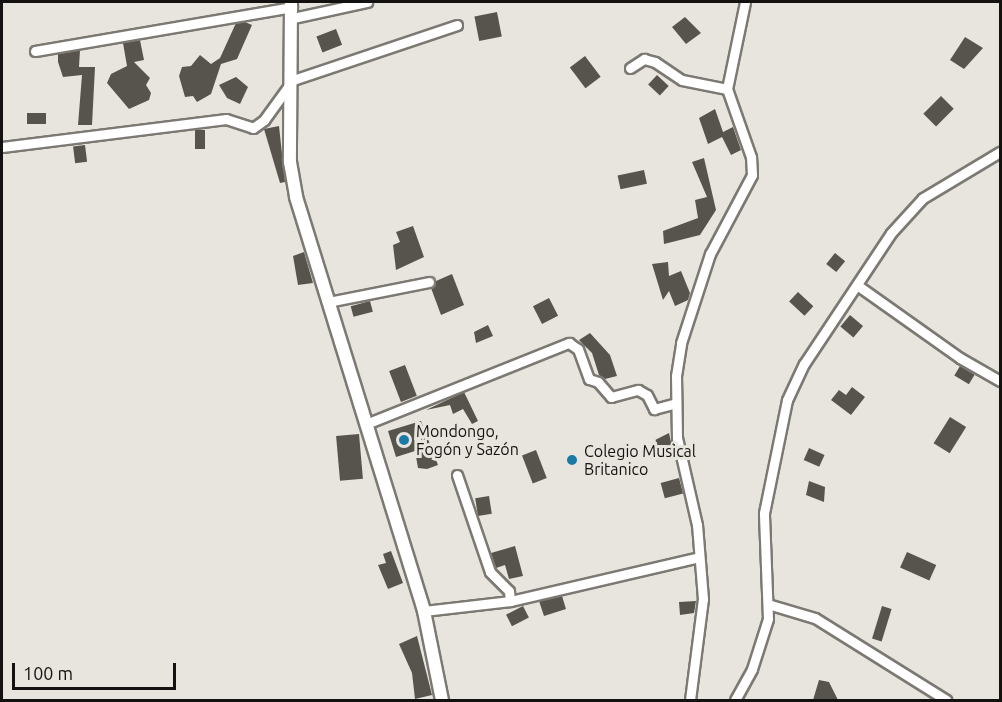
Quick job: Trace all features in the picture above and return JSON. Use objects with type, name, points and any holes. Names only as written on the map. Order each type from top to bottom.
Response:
[{"type":"street","points":[[34,51],[292,9],[367,2]]},
{"type":"street","points":[[690,700],[702,599],[697,525],[677,438],[676,403],[681,343],[710,254],[752,175],[728,89],[745,2]]},
{"type":"street","points":[[292,9],[293,80],[290,162],[328,302],[424,611],[442,700]]},
{"type":"street","points":[[2,147],[226,119],[253,128],[264,120],[293,80],[457,25]]},
{"type":"street","points":[[630,68],[644,59],[655,62],[682,80],[728,89]]},
{"type":"street","points":[[735,700],[764,639],[771,605],[764,513],[787,400],[804,364],[891,232],[923,198],[1000,152]]},
{"type":"street","points":[[328,302],[429,282]]},
{"type":"street","points":[[856,285],[960,358],[1000,381]]},
{"type":"street","points":[[366,424],[569,342],[578,349],[589,379],[598,382],[610,397],[638,390],[647,395],[654,409],[676,403]]},
{"type":"street","points":[[458,475],[490,572],[509,591],[510,601]]},
{"type":"street","points":[[424,611],[510,601],[699,558]]},
{"type":"street","points":[[771,605],[815,618],[946,700]]},
{"type":"building","points":[[497,12],[502,37],[479,41],[474,16]]},
{"type":"building","points":[[685,17],[701,33],[686,44],[672,27]]},
{"type":"building","points":[[245,22],[252,25],[237,59],[221,64],[211,94],[197,102],[193,96],[185,97],[179,76],[182,67],[191,66],[200,55],[211,64],[220,58],[236,23]]},
{"type":"building","points":[[336,29],[342,45],[322,52],[316,37]]},
{"type":"building","points":[[965,37],[983,48],[964,69],[950,60]]},
{"type":"building","points":[[140,40],[144,60],[134,62],[150,78],[146,85],[151,93],[149,100],[129,109],[107,83],[111,74],[127,66],[123,43]]},
{"type":"building","points":[[80,50],[79,67],[95,67],[92,125],[78,125],[82,75],[63,77],[58,62],[58,54]]},
{"type":"building","points":[[585,56],[601,77],[585,88],[570,67]]},
{"type":"building","points":[[657,75],[669,86],[660,95],[648,85]]},
{"type":"building","points":[[236,77],[248,87],[240,104],[227,98],[219,85]]},
{"type":"building","points":[[941,96],[954,109],[936,126],[923,114]]},
{"type":"building","points":[[715,109],[723,132],[733,127],[741,150],[731,155],[722,137],[708,144],[699,118]]},
{"type":"building","points":[[27,113],[46,113],[46,124],[27,124]]},
{"type":"building","points":[[279,126],[285,182],[280,183],[264,129]]},
{"type":"building","points":[[195,130],[205,130],[205,149],[195,149]]},
{"type":"building","points":[[85,145],[87,162],[75,163],[73,146]]},
{"type":"building","points":[[704,158],[716,210],[700,235],[664,244],[663,231],[698,218],[695,200],[707,197],[692,162]]},
{"type":"building","points":[[644,170],[647,184],[621,189],[618,176]]},
{"type":"building","points":[[413,226],[424,257],[396,270],[393,245],[400,242],[396,232]]},
{"type":"building","points":[[304,252],[313,283],[298,285],[293,256]]},
{"type":"building","points":[[835,253],[845,261],[836,272],[826,264]]},
{"type":"building","points":[[668,262],[669,276],[681,271],[690,293],[688,300],[675,306],[669,291],[663,300],[652,264]]},
{"type":"building","points":[[452,274],[464,305],[441,315],[431,288],[436,281]]},
{"type":"building","points":[[798,292],[813,306],[804,316],[789,302]]},
{"type":"building","points":[[549,298],[558,316],[542,324],[533,306]]},
{"type":"building","points":[[370,301],[373,312],[354,317],[351,306]]},
{"type":"building","points":[[850,315],[863,326],[853,337],[840,326]]},
{"type":"building","points":[[488,325],[493,336],[476,343],[474,332]]},
{"type":"building","points":[[590,333],[610,355],[617,376],[605,379],[599,375],[592,353],[579,340]]},
{"type":"building","points":[[405,365],[417,396],[401,402],[389,371]]},
{"type":"building","points":[[960,366],[975,375],[969,384],[954,375]]},
{"type":"building","points":[[852,387],[865,397],[851,415],[831,400],[839,390],[846,395]]},
{"type":"building","points":[[464,392],[478,421],[472,424],[463,409],[453,414],[450,405],[426,410]]},
{"type":"building","points":[[950,417],[966,427],[950,453],[934,443]]},
{"type":"building","points":[[421,421],[438,465],[427,469],[418,468],[415,451],[396,457],[388,431]]},
{"type":"building","points":[[669,433],[673,451],[661,457],[655,440]]},
{"type":"building","points":[[359,434],[363,479],[340,481],[336,436]]},
{"type":"building","points":[[809,448],[825,455],[819,467],[804,460]]},
{"type":"building","points":[[536,450],[547,478],[533,483],[522,455]]},
{"type":"building","points":[[679,478],[683,493],[665,498],[661,483]]},
{"type":"building","points":[[809,481],[825,487],[824,502],[806,495]]},
{"type":"building","points":[[489,496],[492,514],[478,516],[475,498]]},
{"type":"building","points":[[515,546],[523,576],[509,579],[505,565],[496,568],[491,553]]},
{"type":"building","points":[[391,551],[403,583],[388,589],[378,565],[386,563],[383,554]]},
{"type":"building","points":[[907,552],[936,565],[929,581],[900,568]]},
{"type":"building","points":[[562,596],[566,609],[544,616],[539,601]]},
{"type":"building","points":[[696,601],[694,613],[680,615],[679,602]]},
{"type":"building","points":[[523,606],[529,618],[512,626],[506,615]]},
{"type":"building","points":[[882,606],[892,609],[882,641],[872,639]]},
{"type":"building","points":[[417,636],[432,695],[415,699],[412,673],[399,644]]},
{"type":"building","points":[[819,680],[829,682],[838,700],[813,700]]},
{"type":"place","name":"Mondongo, Fogón y Sazón","points":[[404,440]]},
{"type":"place","name":"Colegio Musical Britanico","points":[[572,460]]}]
